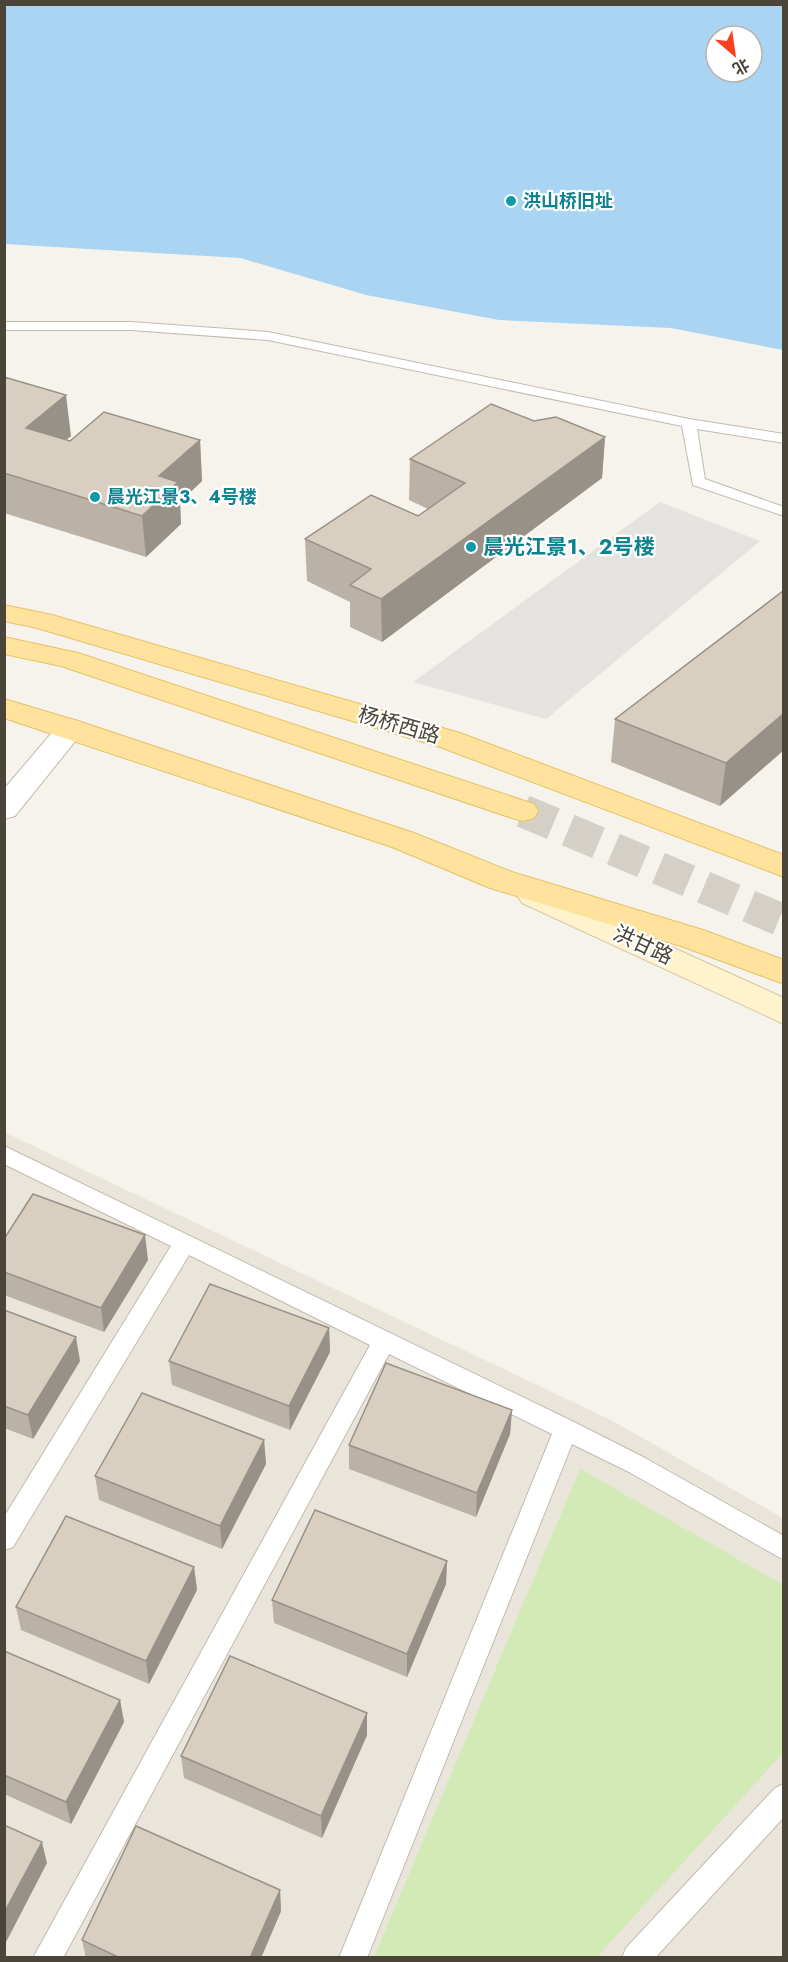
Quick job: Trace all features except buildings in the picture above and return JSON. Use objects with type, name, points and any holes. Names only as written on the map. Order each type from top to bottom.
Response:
[{"type":"main road","name":"杨桥西路","points":[[4,613],[42,621],[450,740],[783,867]]},
{"type":"main road","points":[[4,645],[68,659],[523,811]]},
{"type":"main road","points":[[5,708],[403,840],[501,880],[692,938],[783,973]]},
{"type":"main road","name":"洪甘路","points":[[501,880],[783,1012]]},
{"type":"street","points":[[4,809],[71,728]]},
{"type":"lane","points":[[4,326],[131,326],[268,336],[689,423],[783,439]]},
{"type":"lane","points":[[689,423],[698,482],[783,512]]},
{"type":"lane","points":[[4,1154],[637,1465],[783,1549]]},
{"type":"lane","points":[[4,1539],[185,1242]]},
{"type":"lane","points":[[46,1958],[384,1341]]},
{"type":"lane","points":[[353,1958],[566,1430]]},
{"type":"lane","points":[[636,1958],[783,1797]]},
{"type":"shaded area","points":[[660,502],[760,541],[546,719],[413,682]]},
{"type":"shaded area","points":[[4,1132],[611,1420],[783,1518],[783,1957],[5,1957]]},
{"type":"green space","points":[[580,1469],[783,1585],[783,1753],[597,1957],[374,1957]]},
{"type":"water","points":[[4,5],[783,5],[783,350],[671,328],[499,320],[366,295],[240,258],[5,244]]},
{"type":"tunnel","points":[[523,811],[784,921]]},
{"type":"place","name":"洪山桥旧址","points":[[511,201]]},
{"type":"place","name":"晨光江景3、4号楼","points":[[95,497]]},
{"type":"place","name":"晨光江景1、2号楼","points":[[471,547]]}]
